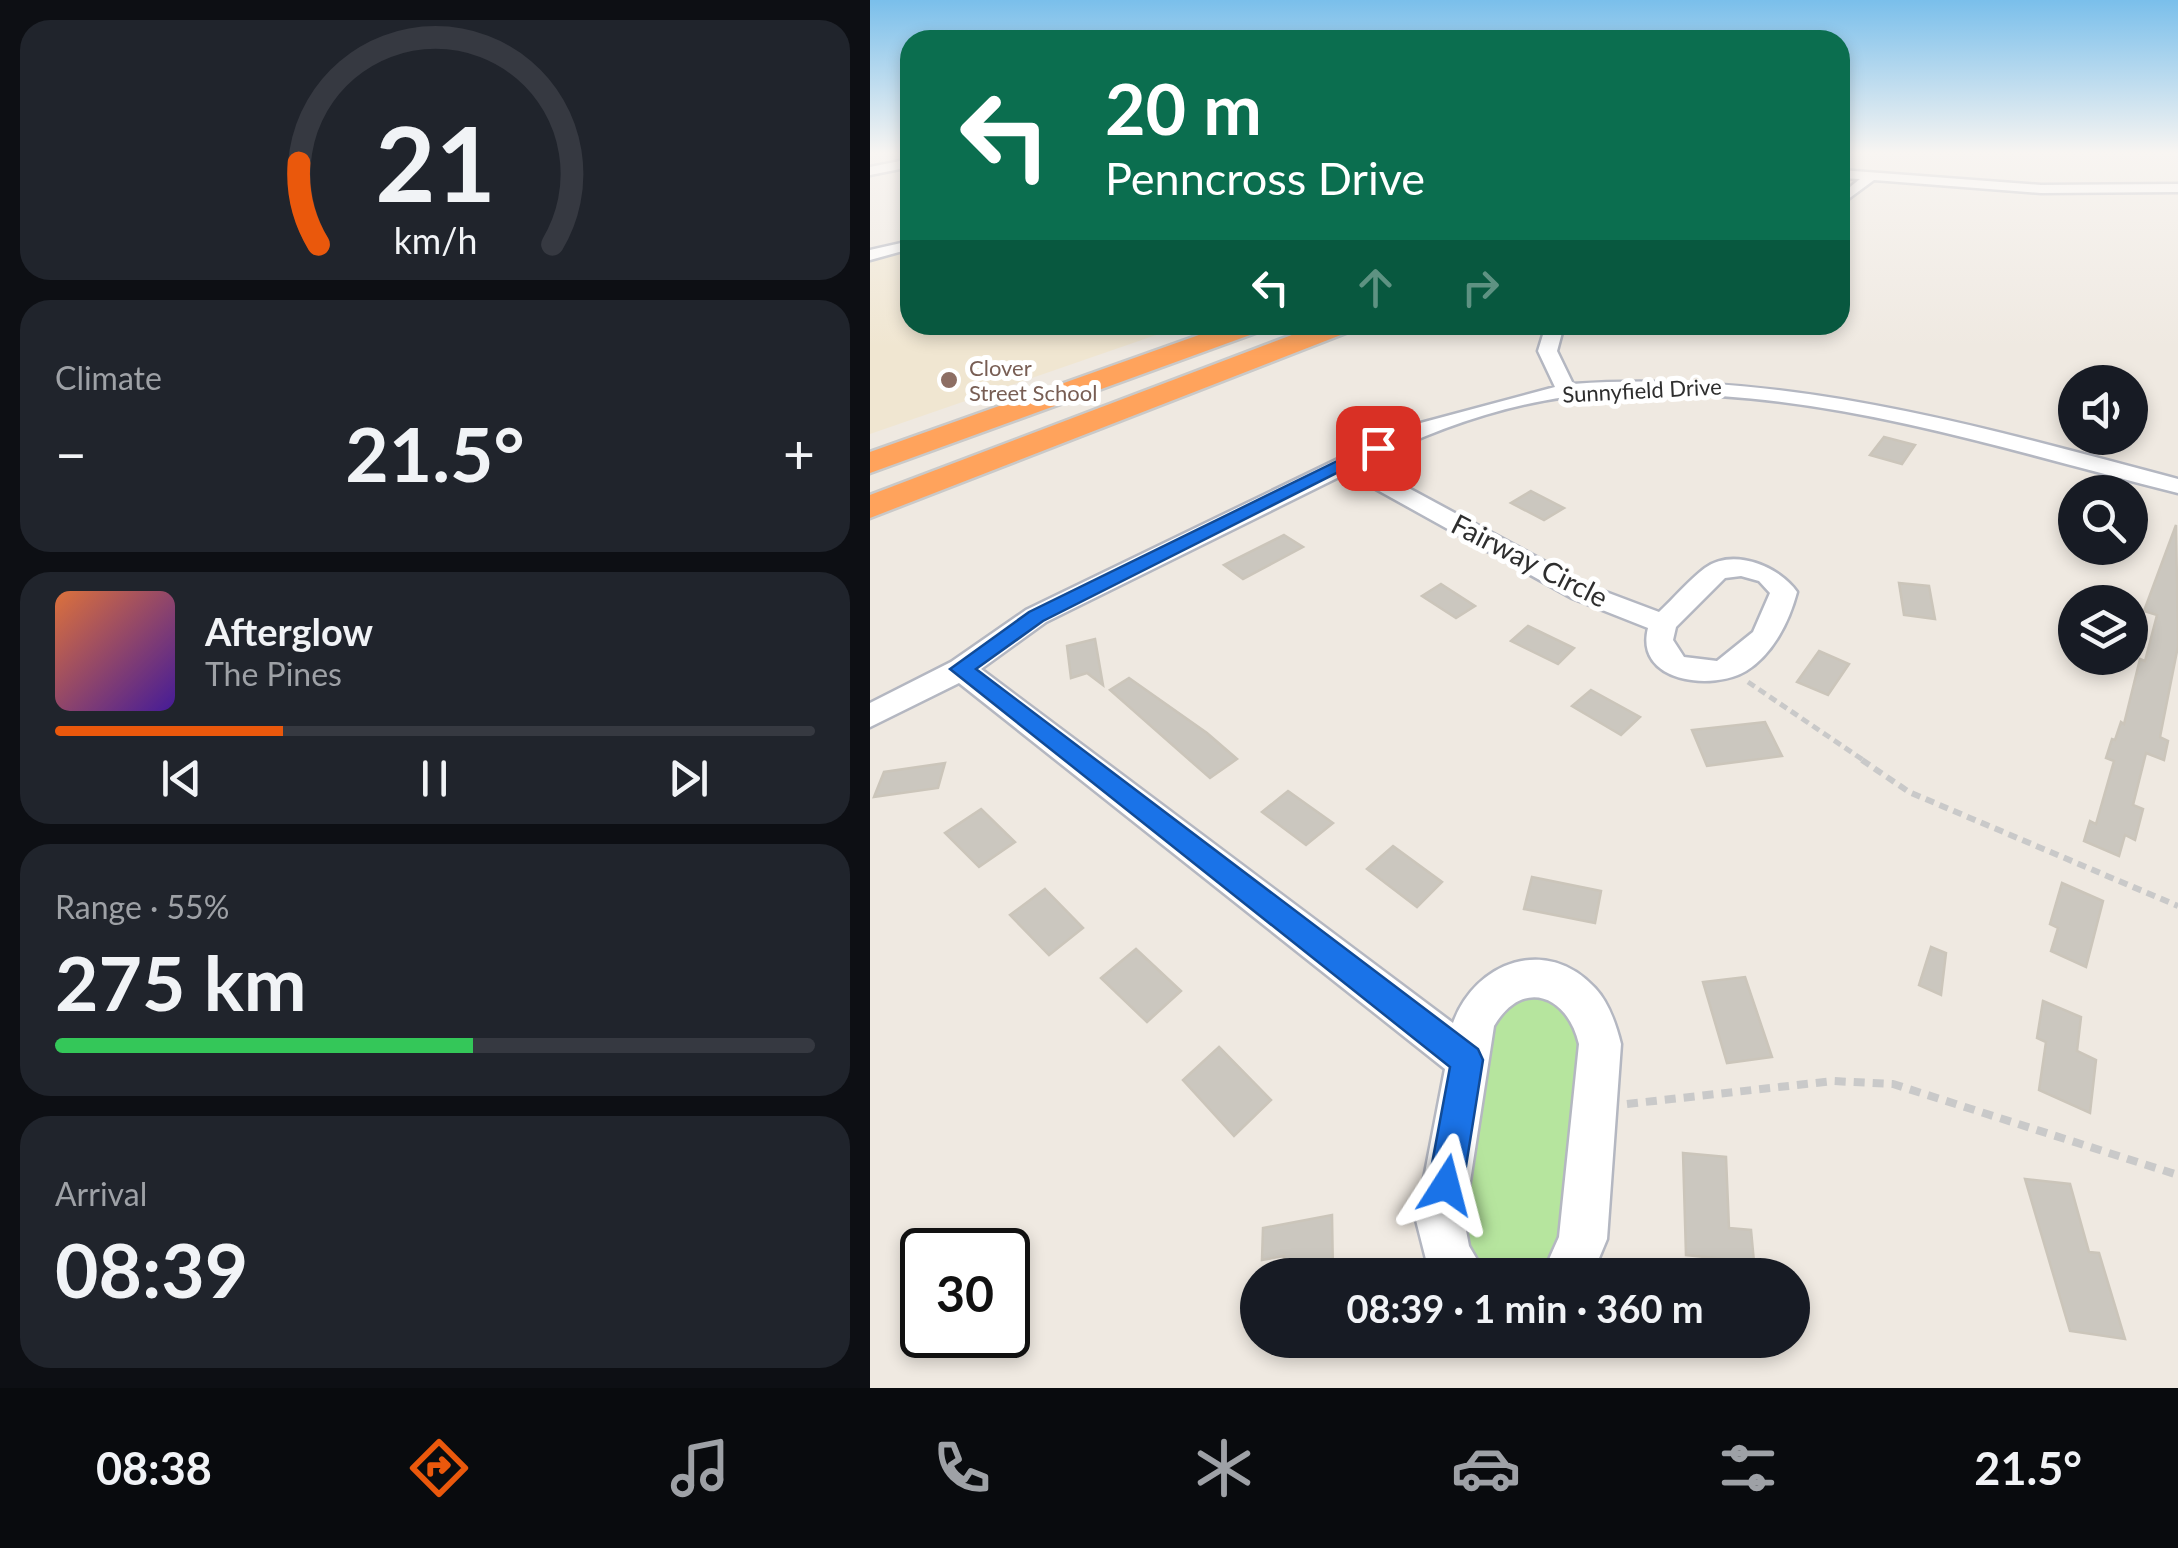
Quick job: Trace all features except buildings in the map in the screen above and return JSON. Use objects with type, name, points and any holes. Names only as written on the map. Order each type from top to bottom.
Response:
[{"type":"highway","points":[[870,463],[1224,335]]},
{"type":"highway","points":[[870,480],[1261,335]]},
{"type":"highway","points":[[870,490],[1281,335]]},
{"type":"highway","points":[[870,507],[1316,335]]},
{"type":"street","points":[[870,255],[900,248]]},
{"type":"street","points":[[1549,335],[1547,351],[1568,391]]},
{"type":"street","name":"Sunnyfield Drive","points":[[870,716],[961,669],[1036,616],[1346,462],[1472,411],[1568,391],[1679,386],[1794,392],[1859,404],[2178,486]]},
{"type":"street","name":"Fairway Circle","points":[[1346,462],[1581,592],[1663,624]]},
{"type":"street","points":[[1742,568],[1778,582],[1784,592],[1782,602],[1752,650],[1730,669],[1697,673],[1668,661],[1659,640],[1663,624],[1717,571],[1742,568]]},
{"type":"street","points":[[961,669],[1467,1060]]},
{"type":"street","points":[[1447,1258],[1440,1220],[1474,1021],[1490,996],[1508,982],[1532,979],[1557,985],[1582,1000],[1596,1018],[1600,1044],[1583,1238],[1575,1258]]},
{"type":"path","points":[[1730,669],[1909,792],[2178,906]]},
{"type":"path","points":[[1594,1108],[1834,1081],[1893,1084],[2178,1176]]},
{"type":"shaded area","name":"Clover Street School","points":[[900,251],[900,335],[1156,335],[870,434],[870,258]]},
{"type":"green space","points":[[1530,993],[1561,1002],[1581,1041],[1567,1225],[1552,1258],[1477,1258],[1459,1228],[1496,1013]]},
{"type":"place","name":"Clover Street School","points":[[949,380]]},
{"type":"route","points":[[1378,448],[1036,616],[961,669],[1467,1060],[1446,1185]]}]
